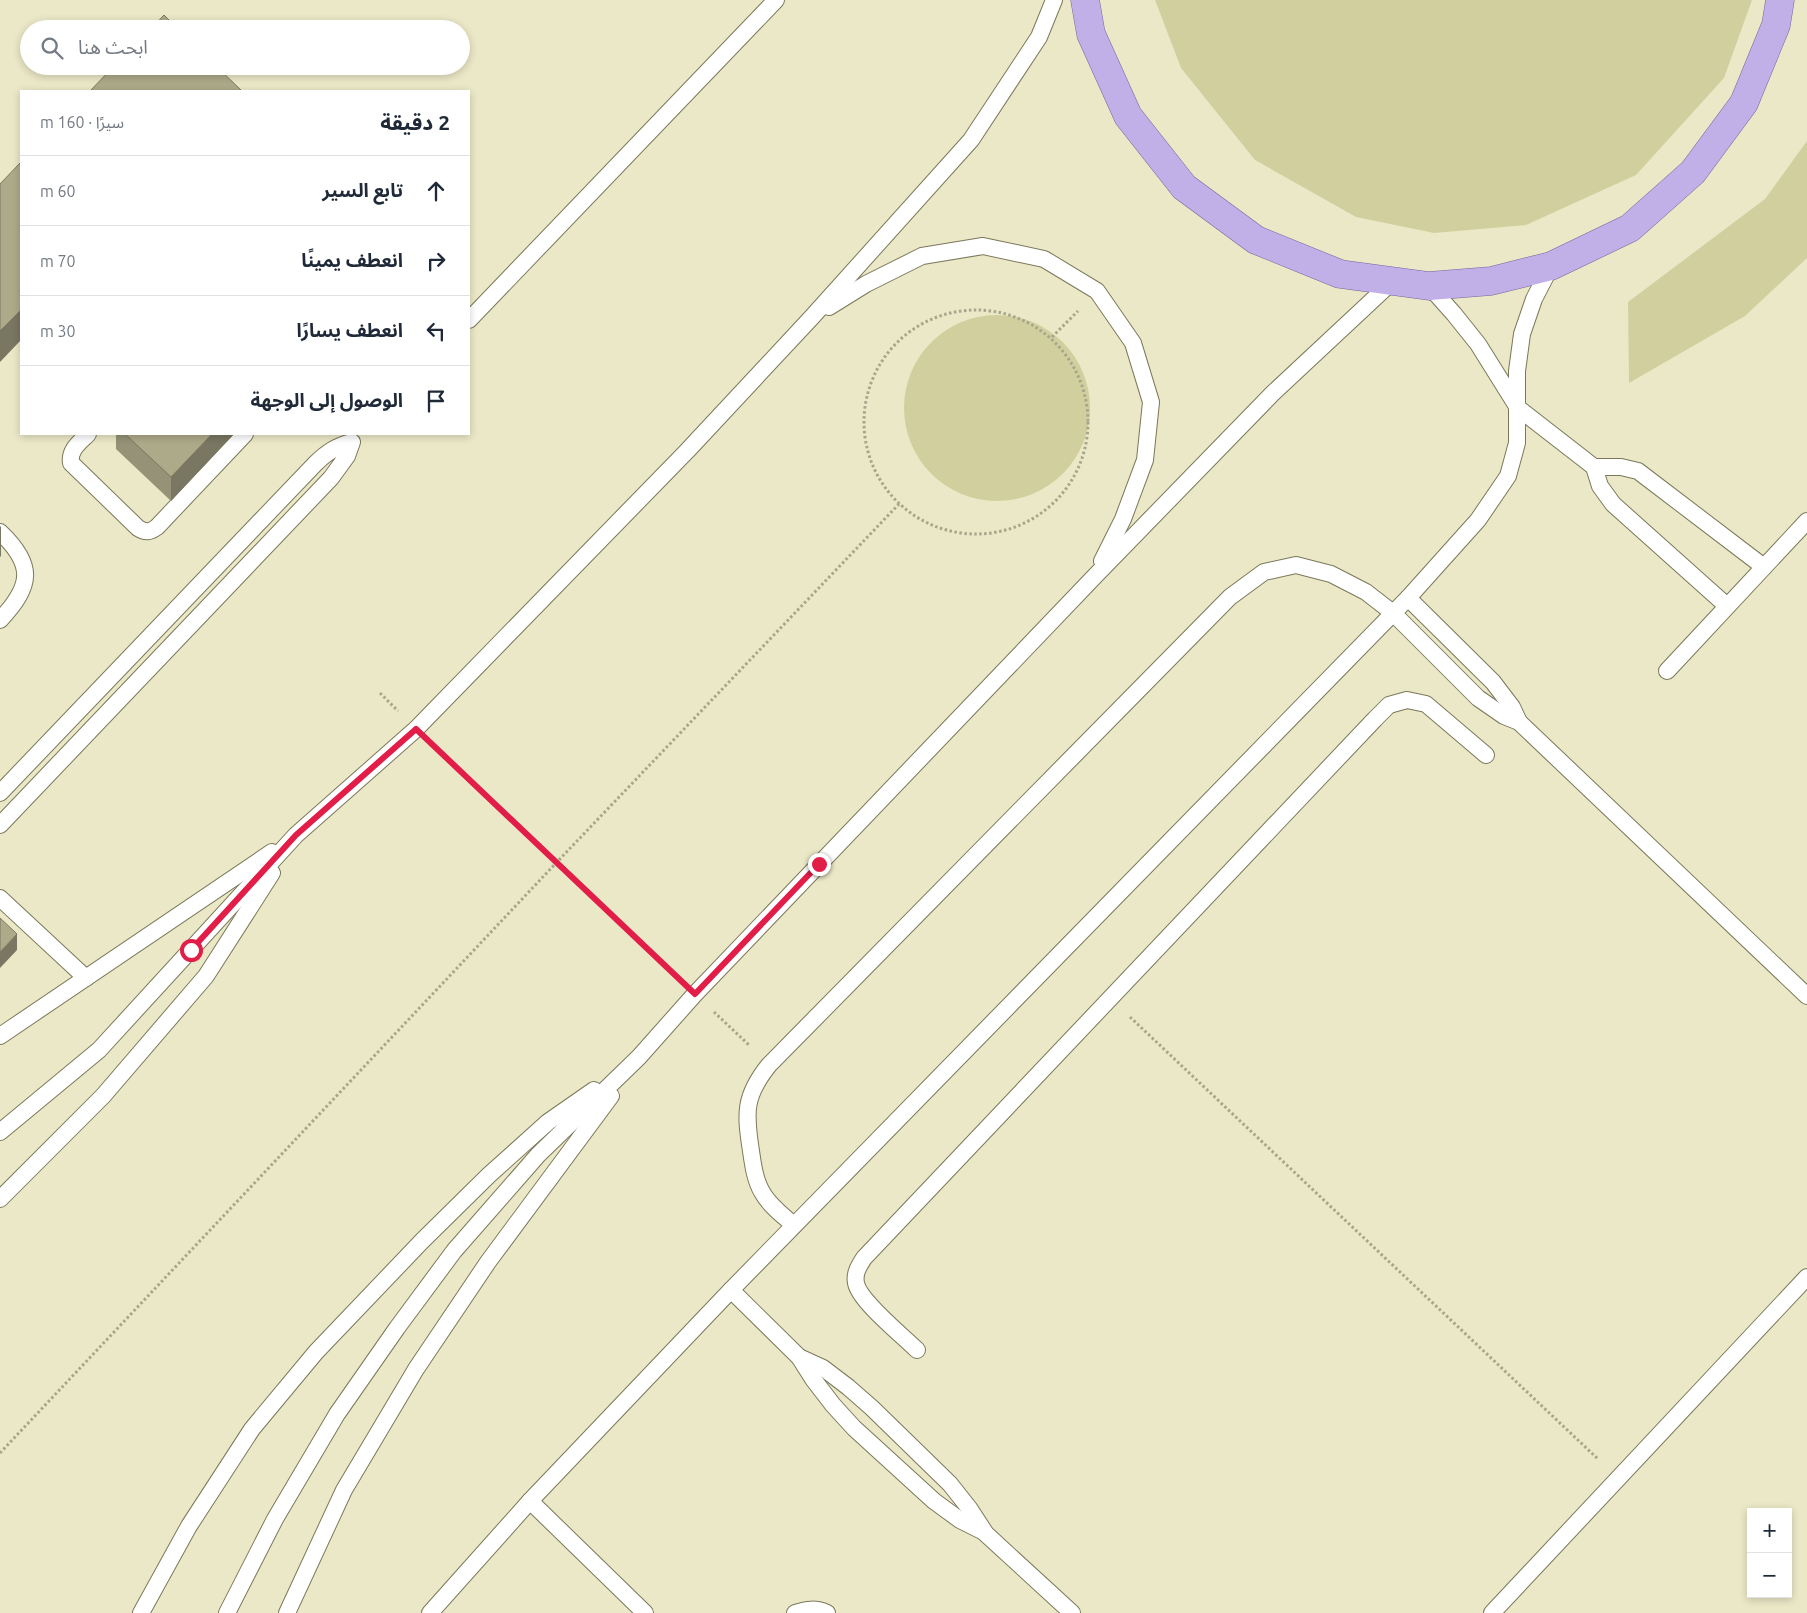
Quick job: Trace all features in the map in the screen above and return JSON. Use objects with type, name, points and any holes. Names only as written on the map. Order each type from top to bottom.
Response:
[{"type":"main road","points":[[1085,0],[1091,34],[1128,116],[1184,186],[1256,240],[1340,274],[1429,286],[1491,281],[1551,266],[1630,228],[1693,172],[1744,103],[1776,24],[1780,0]]},
{"type":"lane","points":[[470,319],[776,0]]},
{"type":"lane","points":[[0,1132],[99,1050],[296,835],[416,729],[688,450],[812,317],[971,140],[1039,37],[1054,0]]},
{"type":"lane","points":[[812,317],[866,284],[922,256],[983,246],[1044,259],[1097,291],[1133,343],[1151,402],[1145,460],[1124,519],[1095,576]]},
{"type":"lane","points":[[434,1611],[530,1501],[731,1290],[1408,598],[1478,520],[1508,476],[1517,443],[1517,371],[1522,334],[1534,299],[1551,266]]},
{"type":"lane","points":[[227,1613],[275,1519],[337,1414],[454,1251],[538,1155],[638,1057],[695,994],[1272,394],[1393,282]]},
{"type":"lane","points":[[1429,286],[1478,344],[1518,408],[1594,467],[1600,486],[1613,504],[1727,606]]},
{"type":"lane","points":[[87,435],[73,449],[70,455],[71,463],[144,532],[152,531],[157,527],[244,435]]},
{"type":"lane","points":[[0,794],[314,464],[326,452],[351,436]]},
{"type":"lane","points":[[0,825],[330,478],[347,456],[351,436]]},
{"type":"lane","points":[[1594,467],[1620,467],[1638,471],[1764,567]]},
{"type":"lane","points":[[1667,671],[1807,521]]},
{"type":"lane","points":[[0,532],[21,555],[26,575],[21,595],[0,620]]},
{"type":"lane","points":[[794,1225],[777,1211],[762,1193],[754,1172],[747,1123],[749,1100],[757,1080],[769,1065],[1230,597],[1264,572],[1296,565],[1331,574],[1366,592],[1393,613],[1478,698],[1504,716],[1519,722]]},
{"type":"lane","points":[[1408,598],[1492,682],[1508,701],[1519,722],[1807,996]]},
{"type":"lane","points":[[917,1350],[861,1296],[856,1283],[856,1269],[864,1258],[1389,705],[1407,700],[1426,704],[1486,755]]},
{"type":"lane","points":[[0,1036],[296,835]]},
{"type":"lane","points":[[0,1199],[103,1096],[206,976],[296,835]]},
{"type":"lane","points":[[0,898],[86,978]]},
{"type":"lane","points":[[141,1613],[189,1526],[252,1429],[316,1352],[422,1241],[489,1176],[548,1122],[638,1057]]},
{"type":"lane","points":[[287,1613],[344,1490],[416,1369],[488,1262],[638,1057]]},
{"type":"lane","points":[[1492,1613],[1807,1277]]},
{"type":"lane","points":[[731,1290],[799,1357],[813,1380],[854,1428],[934,1501],[960,1520],[986,1534]]},
{"type":"lane","points":[[799,1357],[823,1368],[872,1408],[950,1484],[986,1534],[1072,1613]]},
{"type":"lane","points":[[530,1501],[645,1613]]},
{"type":"lane","points":[[795,1613],[806,1609],[827,1613]]},
{"type":"path","points":[[1052,337],[1097,291]]},
{"type":"path","points":[[971,309],[1014,314],[1052,337],[1079,373],[1089,415],[1083,460],[1060,498],[1024,524],[980,535],[936,528],[899,504],[873,469],[863,426],[870,383],[893,346],[928,319],[971,309]]},
{"type":"path","points":[[0,1453],[557,862],[899,504]]},
{"type":"path","points":[[380,694],[769,1065]]},
{"type":"path","points":[[1110,999],[1618,1479]]},
{"type":"shaded area","points":[[1155,0],[1752,0],[1724,78],[1636,175],[1526,225],[1434,233],[1356,217],[1255,160],[1181,68]]},
{"type":"shaded area","points":[[1807,141],[1807,258],[1745,316],[1629,383],[1628,302],[1765,199]]},
{"type":"shaded area","points":[[997,315],[1033,322],[1063,342],[1083,372],[1090,408],[1083,444],[1063,474],[1033,494],[997,501],[961,494],[931,474],[911,444],[904,408],[911,372],[931,342],[961,322]]},
{"type":"building","points":[[164,15],[169,20],[159,20]]},
{"type":"building","points":[[105,75],[225,75],[241,90],[91,90]]},
{"type":"building","points":[[20,163],[20,311],[0,331],[0,184]]},
{"type":"building","points":[[126,435],[211,435],[171,477]]},
{"type":"building","points":[[0,918],[17,934],[0,952]]},
{"type":"route","points":[[191,950],[296,835],[416,729],[695,994],[819,864]]}]
